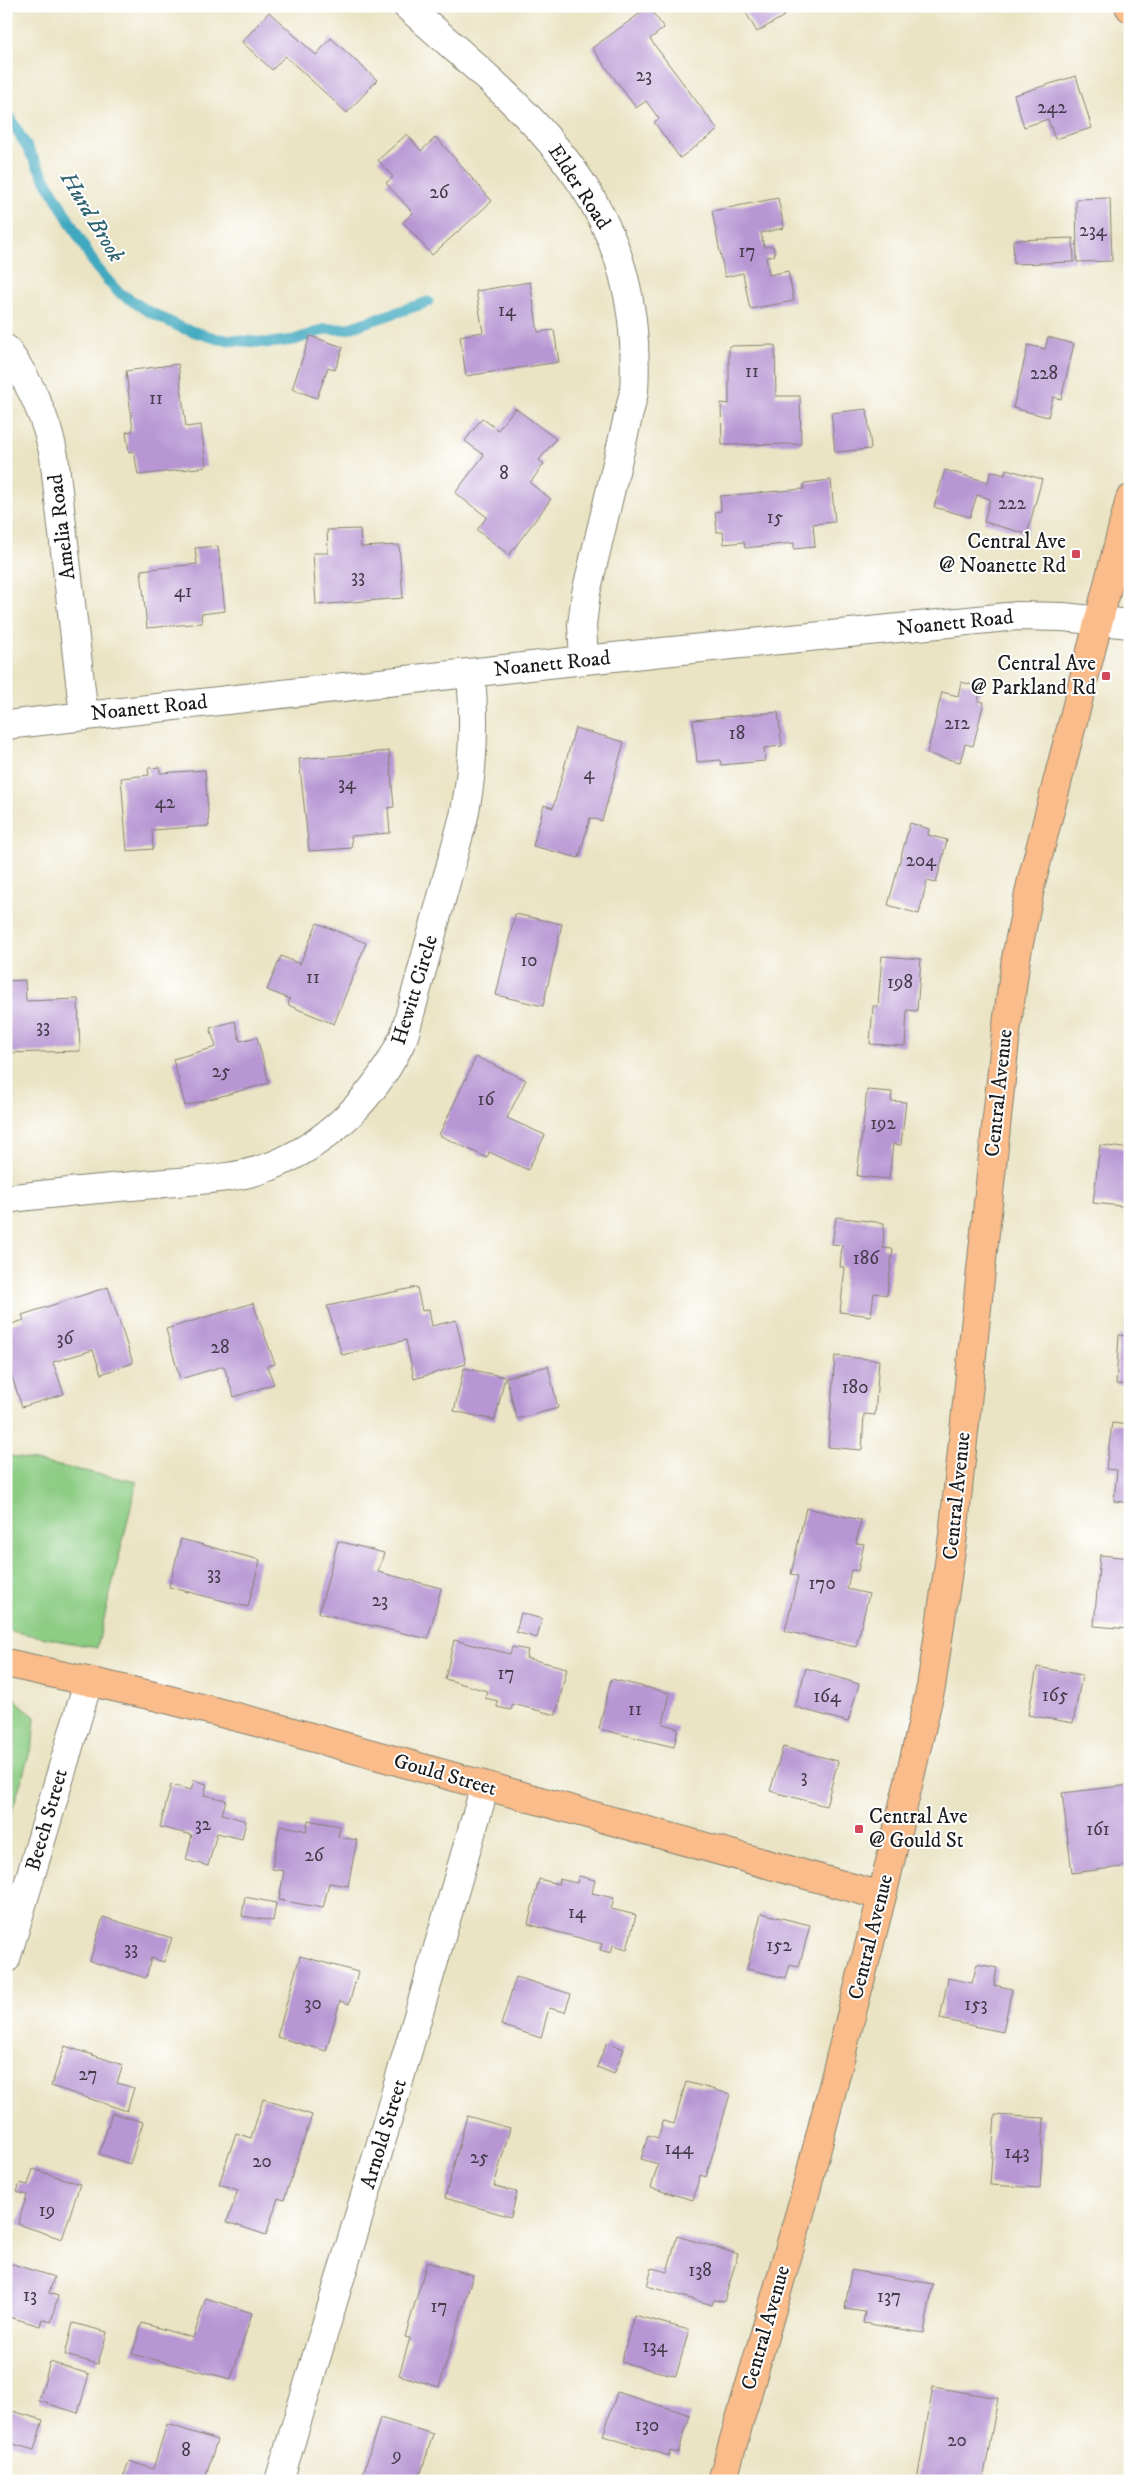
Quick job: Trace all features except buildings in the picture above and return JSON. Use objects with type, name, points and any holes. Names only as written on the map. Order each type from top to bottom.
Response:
[{"type":"main road","name":"Central Avenue","points":[[722,2481],[803,2202],[882,1896],[931,1687],[946,1589],[1006,1032],[1016,958],[1031,884],[1130,499]]},
{"type":"main road","name":"Gould Street","points":[[6,1663],[212,1710],[882,1896]]},
{"type":"street","name":"Elder Road","points":[[407,6],[536,124],[560,153],[598,208],[620,261],[632,314],[635,366],[634,392],[586,593],[582,625],[584,660]]},
{"type":"street","name":"Amelia Road","points":[[6,349],[27,380],[48,428],[54,456],[84,716]]},
{"type":"street","name":"Noanett Road","points":[[6,725],[584,660],[1017,616],[1098,620],[1130,624]]},
{"type":"street","name":"Hewitt Circle","points":[[6,1199],[213,1179],[267,1167],[312,1145],[349,1115],[368,1095],[395,1056],[404,1036],[464,816],[472,773],[474,743],[471,673]]},
{"type":"street","name":"Beech Street","points":[[6,1959],[88,1682]]},
{"type":"street","name":"Arnold Street","points":[[279,2481],[380,2146],[485,1786]]},
{"type":"green space","points":[[6,1455],[137,1482],[97,1648],[6,1630]]},
{"type":"green space","points":[[6,1696],[14,1698],[35,1717],[33,1742],[6,1831]]},
{"type":"waterway","name":"Hurd Brook","points":[[6,111],[96,267],[117,291],[146,310],[182,328],[218,339],[269,343],[294,340],[326,329],[346,329],[428,302]]},
{"type":"place","name":"Central Ave @ Noanette Rd","points":[[1076,554]]},
{"type":"place","name":"Central Ave @ Parkland Rd","points":[[1106,676]]},
{"type":"place","name":"Central Ave @ Gould St","points":[[859,1829]]}]
